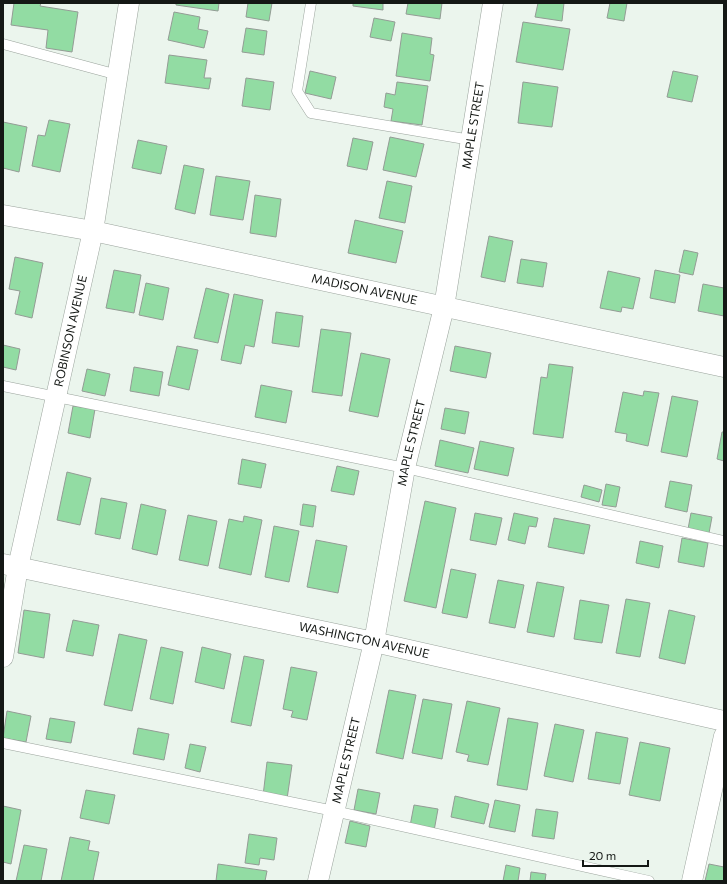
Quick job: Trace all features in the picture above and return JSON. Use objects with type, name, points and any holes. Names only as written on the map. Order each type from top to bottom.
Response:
[{"type":"street","name":"ROBINSON AVENUE","points":[[3,657],[11,566],[56,397],[93,231],[129,3]]},
{"type":"street","name":"MAPLE STREET","points":[[318,881],[374,642],[405,468],[444,307],[493,3]]},
{"type":"street","name":"MADISON AVENUE","points":[[3,215],[93,231],[724,368]]},
{"type":"street","name":"WASHINGTON AVENUE","points":[[11,566],[374,642],[724,721]]},
{"type":"street","points":[[692,881],[724,736]]},
{"type":"lane","points":[[310,3],[297,91],[311,113],[471,140]]},
{"type":"lane","points":[[3,44],[118,75]]},
{"type":"lane","points":[[3,386],[405,468],[724,541]]},
{"type":"lane","points":[[3,743],[334,811],[649,881]]},
{"type":"building","points":[[14,3],[41,3],[40,6],[78,12],[72,52],[46,48],[48,30],[11,25]]},
{"type":"building","points":[[176,3],[219,3],[218,11],[176,5]]},
{"type":"building","points":[[248,3],[272,3],[269,21],[246,17]]},
{"type":"building","points":[[353,3],[383,3],[383,10],[353,6]]},
{"type":"building","points":[[408,3],[442,3],[440,19],[406,14]]},
{"type":"building","points":[[538,3],[564,3],[562,21],[535,17]]},
{"type":"building","points":[[610,3],[627,3],[624,21],[607,18]]},
{"type":"building","points":[[174,12],[200,17],[198,29],[208,31],[204,48],[168,40]]},
{"type":"building","points":[[374,18],[395,22],[391,41],[370,37]]},
{"type":"building","points":[[523,22],[570,29],[563,70],[516,62]]},
{"type":"building","points":[[246,28],[267,31],[264,55],[242,52]]},
{"type":"building","points":[[402,33],[432,38],[430,54],[434,55],[430,81],[396,76]]},
{"type":"building","points":[[169,55],[207,60],[204,78],[211,78],[209,89],[165,83]]},
{"type":"building","points":[[310,71],[336,77],[331,99],[305,93]]},
{"type":"building","points":[[673,71],[698,76],[692,102],[667,97]]},
{"type":"building","points":[[246,78],[274,82],[270,110],[242,106]]},
{"type":"building","points":[[397,82],[428,86],[422,125],[391,121],[393,109],[384,107],[386,93],[395,95]]},
{"type":"building","points":[[523,82],[558,87],[552,127],[518,123]]},
{"type":"building","points":[[49,120],[70,124],[60,172],[32,166],[38,135],[45,136]]},
{"type":"building","points":[[3,122],[27,127],[19,172],[3,168]]},
{"type":"building","points":[[390,137],[424,144],[416,177],[383,170]]},
{"type":"building","points":[[353,138],[373,142],[367,170],[347,166]]},
{"type":"building","points":[[138,140],[167,146],[161,174],[132,168]]},
{"type":"building","points":[[184,165],[204,169],[195,214],[175,209]]},
{"type":"building","points":[[216,176],[250,181],[243,220],[210,215]]},
{"type":"building","points":[[387,181],[412,186],[405,223],[379,218]]},
{"type":"building","points":[[255,195],[281,199],[276,237],[250,233]]},
{"type":"building","points":[[355,220],[403,231],[396,263],[348,253]]},
{"type":"building","points":[[489,236],[513,241],[505,282],[481,277]]},
{"type":"building","points":[[684,250],[698,253],[693,275],[679,272]]},
{"type":"building","points":[[15,257],[43,263],[32,318],[15,314],[20,291],[9,289]]},
{"type":"building","points":[[521,259],[547,263],[543,287],[517,283]]},
{"type":"building","points":[[114,270],[141,275],[134,313],[106,308]]},
{"type":"building","points":[[655,270],[680,275],[675,303],[650,298]]},
{"type":"building","points":[[608,271],[640,278],[633,309],[622,307],[621,312],[600,308]]},
{"type":"building","points":[[146,283],[169,288],[163,320],[139,315]]},
{"type":"building","points":[[703,284],[724,288],[724,316],[698,311]]},
{"type":"building","points":[[206,288],[229,294],[218,343],[194,338]]},
{"type":"building","points":[[234,294],[263,300],[254,347],[245,345],[241,364],[221,360]]},
{"type":"building","points":[[276,312],[303,316],[299,347],[272,343]]},
{"type":"building","points":[[321,329],[351,333],[342,396],[312,392]]},
{"type":"building","points":[[3,345],[20,349],[16,370],[3,367]]},
{"type":"building","points":[[177,346],[198,350],[189,390],[168,385]]},
{"type":"building","points":[[455,346],[491,353],[486,378],[450,371]]},
{"type":"building","points":[[361,353],[390,359],[378,417],[349,411]]},
{"type":"building","points":[[549,364],[573,367],[563,438],[533,434],[541,377],[547,378]]},
{"type":"building","points":[[134,367],[163,372],[159,396],[130,391]]},
{"type":"building","points":[[87,369],[110,374],[105,396],[82,391]]},
{"type":"building","points":[[261,385],[292,391],[286,423],[255,417]]},
{"type":"building","points":[[644,391],[659,393],[648,446],[626,441],[627,434],[615,432],[623,392],[643,396]]},
{"type":"building","points":[[672,396],[698,401],[687,457],[661,452]]},
{"type":"building","points":[[73,406],[95,409],[90,438],[68,433]]},
{"type":"building","points":[[445,408],[469,412],[465,434],[441,429]]},
{"type":"building","points":[[722,432],[724,432],[724,461],[717,459]]},
{"type":"building","points":[[440,440],[474,448],[468,473],[435,466]]},
{"type":"building","points":[[480,441],[514,448],[508,476],[474,469]]},
{"type":"building","points":[[242,459],[266,464],[261,488],[238,484]]},
{"type":"building","points":[[337,466],[359,471],[354,495],[331,491]]},
{"type":"building","points":[[67,472],[91,478],[80,525],[57,520]]},
{"type":"building","points":[[670,481],[692,485],[687,512],[665,507]]},
{"type":"building","points":[[606,484],[620,487],[616,507],[602,505]]},
{"type":"building","points":[[584,485],[602,490],[599,502],[581,497]]},
{"type":"building","points":[[101,498],[127,503],[120,539],[95,534]]},
{"type":"building","points":[[425,501],[456,508],[436,608],[404,601]]},
{"type":"building","points":[[141,504],[166,510],[157,555],[132,549]]},
{"type":"building","points":[[303,504],[316,506],[313,527],[300,525]]},
{"type":"building","points":[[475,513],[502,518],[496,545],[470,540]]},
{"type":"building","points":[[514,513],[538,518],[536,527],[529,526],[525,544],[508,540]]},
{"type":"building","points":[[691,513],[712,517],[709,533],[688,529]]},
{"type":"building","points":[[188,515],[217,521],[208,566],[179,560]]},
{"type":"building","points":[[244,516],[262,520],[251,575],[219,568],[229,519],[243,522]]},
{"type":"building","points":[[554,518],[590,525],[584,554],[548,547]]},
{"type":"building","points":[[274,526],[299,531],[289,582],[265,577]]},
{"type":"building","points":[[682,538],[708,543],[704,567],[678,562]]},
{"type":"building","points":[[316,540],[347,546],[338,593],[307,587]]},
{"type":"building","points":[[640,541],[663,546],[659,568],[636,563]]},
{"type":"building","points":[[451,569],[476,574],[467,618],[442,613]]},
{"type":"building","points":[[498,580],[524,585],[515,628],[489,623]]},
{"type":"building","points":[[537,582],[564,587],[554,637],[527,632]]},
{"type":"building","points":[[626,599],[650,603],[640,657],[616,653]]},
{"type":"building","points":[[580,600],[609,605],[602,643],[574,639]]},
{"type":"building","points":[[24,610],[50,614],[44,658],[18,653]]},
{"type":"building","points":[[669,610],[695,616],[685,664],[659,658]]},
{"type":"building","points":[[73,620],[99,625],[93,656],[66,651]]},
{"type":"building","points":[[119,634],[147,640],[132,711],[104,705]]},
{"type":"building","points":[[161,647],[183,652],[173,704],[150,699]]},
{"type":"building","points":[[202,647],[231,654],[224,689],[195,682]]},
{"type":"building","points":[[244,656],[264,660],[251,726],[231,722]]},
{"type":"building","points":[[291,667],[317,672],[307,720],[291,717],[293,711],[283,709]]},
{"type":"building","points":[[389,690],[416,695],[403,759],[376,753]]},
{"type":"building","points":[[423,699],[452,704],[442,759],[412,753]]},
{"type":"building","points":[[467,701],[500,708],[488,765],[467,761],[469,755],[456,752]]},
{"type":"building","points":[[7,711],[31,716],[26,742],[3,738]]},
{"type":"building","points":[[50,718],[75,722],[71,743],[46,739]]},
{"type":"building","points":[[508,718],[538,723],[527,790],[497,785]]},
{"type":"building","points":[[555,724],[584,730],[573,782],[544,776]]},
{"type":"building","points":[[138,728],[169,734],[164,760],[133,754]]},
{"type":"building","points":[[596,732],[628,738],[620,784],[588,779]]},
{"type":"building","points":[[640,742],[670,748],[660,801],[629,795]]},
{"type":"building","points":[[190,744],[206,747],[200,772],[185,768]]},
{"type":"building","points":[[267,762],[292,765],[287,799],[263,796]]},
{"type":"building","points":[[358,789],[380,793],[376,814],[354,810]]},
{"type":"building","points":[[86,790],[115,795],[109,824],[80,818]]},
{"type":"building","points":[[455,796],[489,804],[484,824],[451,817]]},
{"type":"building","points":[[495,800],[520,805],[515,832],[489,827]]},
{"type":"building","points":[[414,805],[438,809],[434,831],[410,826]]},
{"type":"building","points":[[3,806],[21,810],[11,864],[3,862]]},
{"type":"building","points":[[536,809],[558,812],[554,839],[532,836]]},
{"type":"building","points":[[350,821],[370,826],[366,847],[345,843]]},
{"type":"building","points":[[249,834],[277,838],[274,860],[260,858],[259,865],[245,863]]},
{"type":"building","points":[[70,837],[90,841],[88,850],[99,852],[93,881],[61,881]]},
{"type":"building","points":[[24,845],[47,849],[41,881],[16,881]]},
{"type":"building","points":[[218,864],[267,871],[265,881],[216,881]]},
{"type":"building","points":[[709,864],[724,867],[724,881],[705,881]]},
{"type":"building","points":[[506,865],[520,868],[518,881],[503,881]]},
{"type":"building","points":[[531,872],[546,874],[545,881],[530,881]]}]
